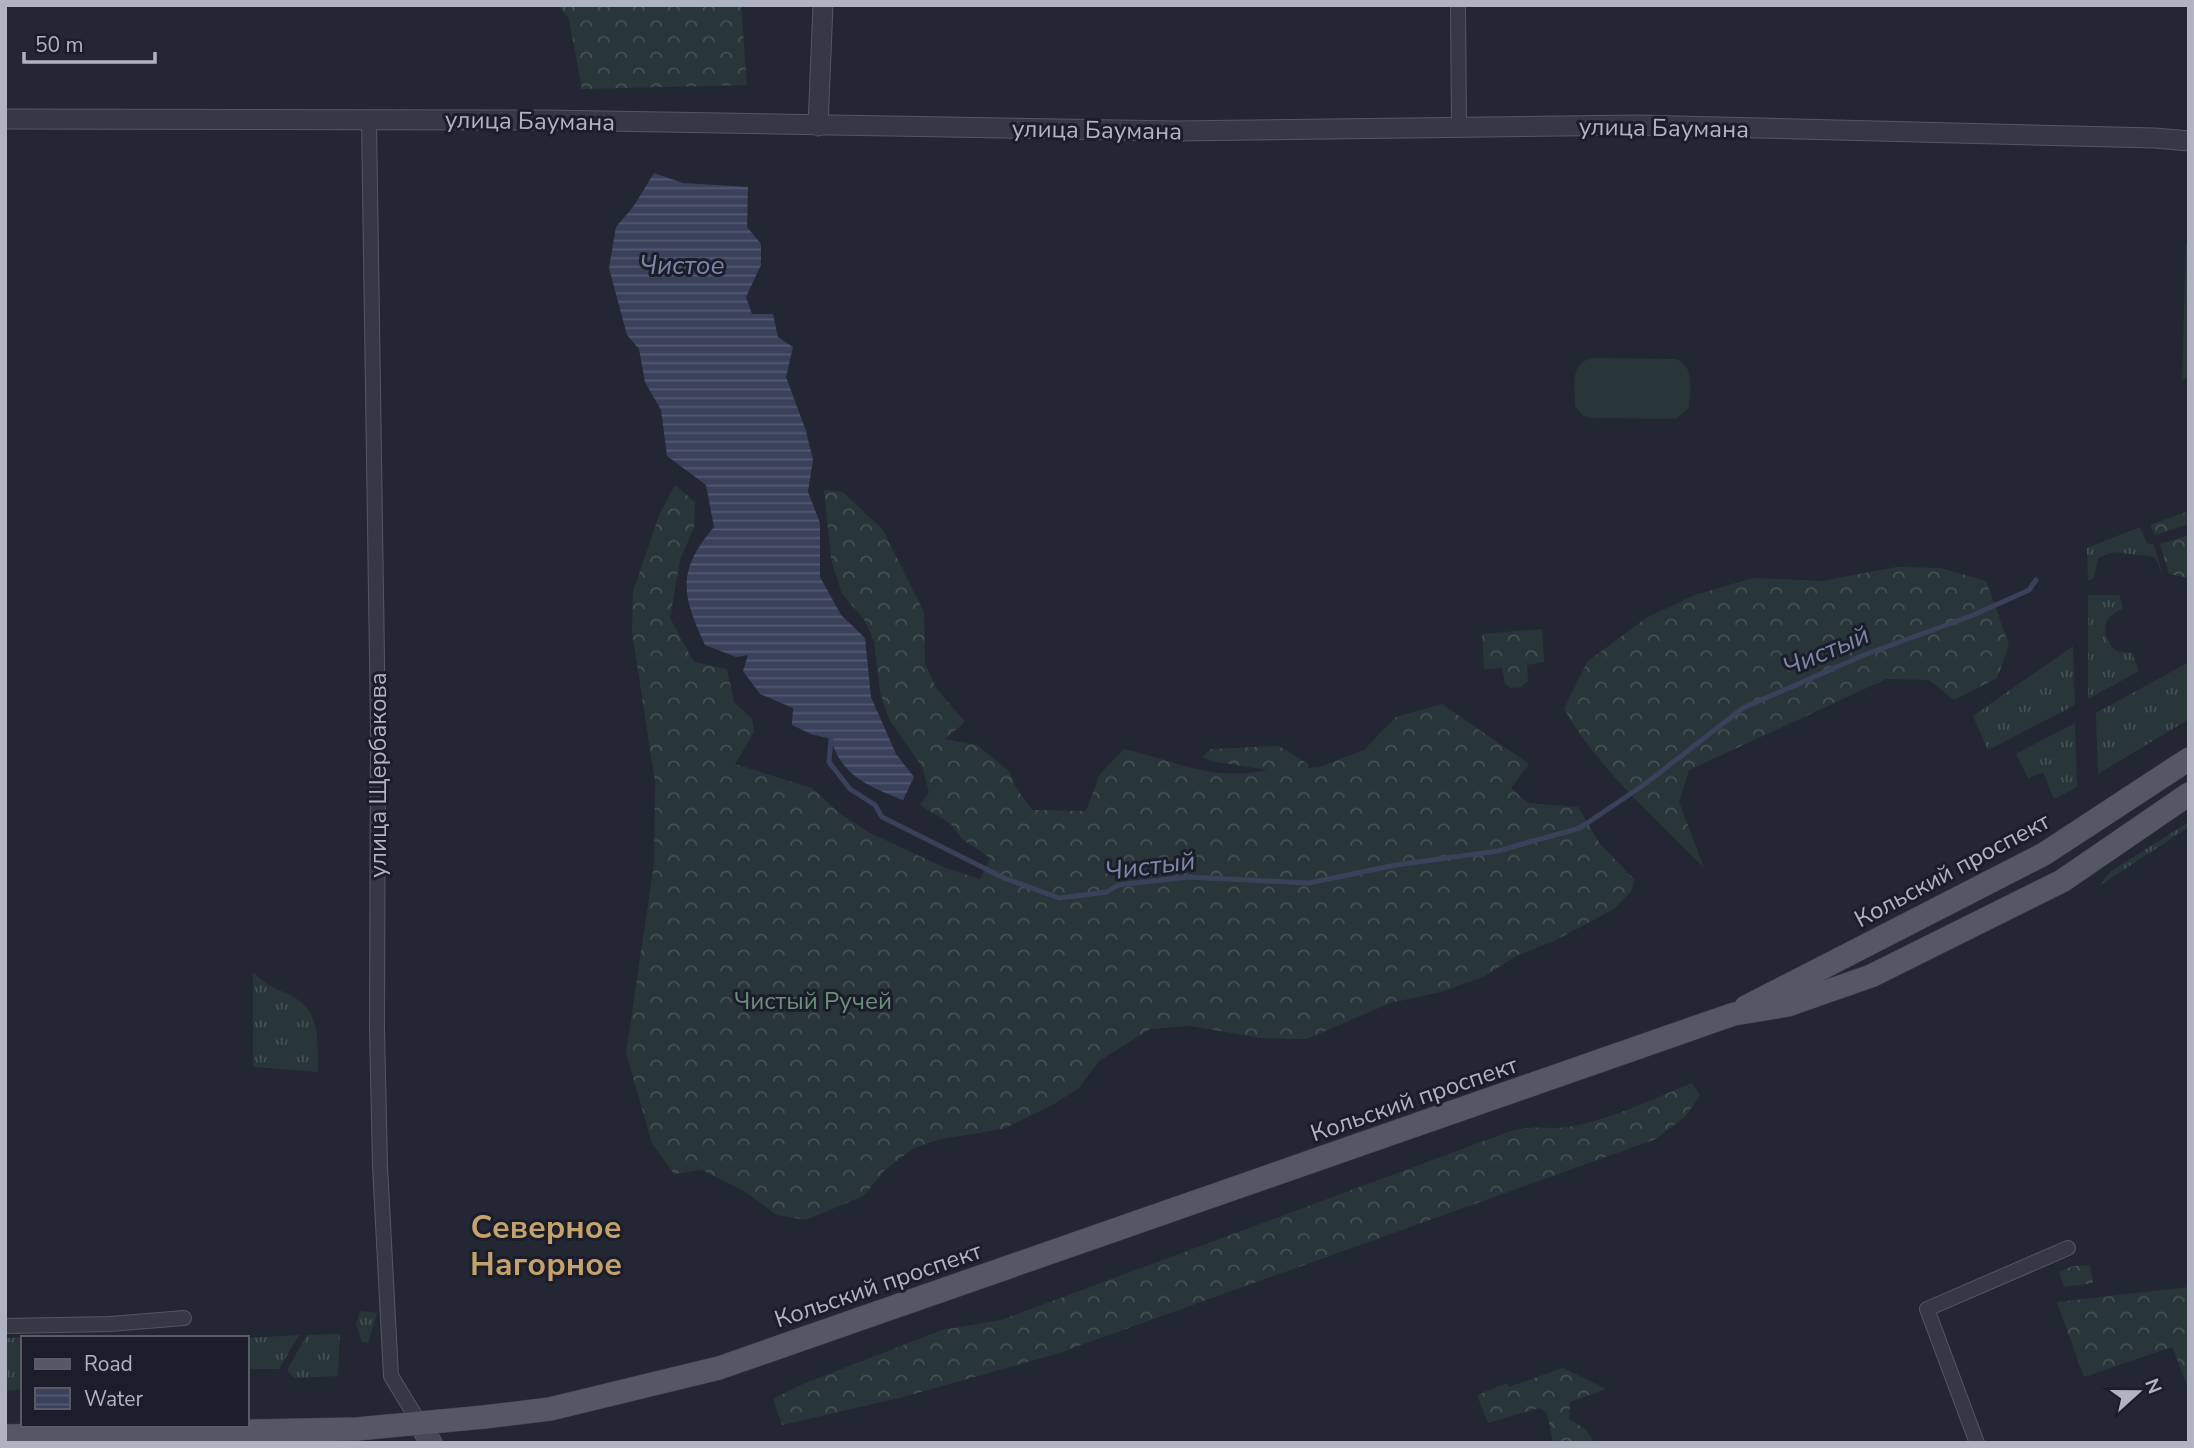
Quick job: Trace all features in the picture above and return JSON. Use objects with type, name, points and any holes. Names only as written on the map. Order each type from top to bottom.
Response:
[{"type":"main road","name":"Кольский проспект","points":[[1734,1014],[1781,987],[2044,854],[2189,759]]},
{"type":"main road","name":"Кольский проспект","points":[[5,1436],[357,1429],[550,1409],[726,1366],[1734,1014],[1788,1005],[1871,976],[2062,881],[2189,794]]},
{"type":"main road","points":[[1860,949],[1853,968],[1856,973],[1871,976]]},
{"type":"main road","points":[[419,1422],[430,1443]]},
{"type":"street","points":[[818,126],[822,5]]},
{"type":"street","points":[[1458,5],[1459,128]]},
{"type":"street","name":"улица Баумана","points":[[5,119],[369,120],[1176,131],[1637,125],[2189,141]]},
{"type":"street","name":"улица Щербакова","points":[[369,120],[378,728],[377,1028],[380,1166],[391,1376],[419,1422]]},
{"type":"street","points":[[1977,1443],[1927,1308],[2068,1248]]},
{"type":"street","points":[[5,1326],[110,1324],[184,1318]]},
{"type":"green space","points":[[558,5],[741,5],[747,85],[582,89],[569,19]]},
{"type":"green space","points":[[2186,244],[2189,245],[2189,377],[2182,380]]},
{"type":"green space","points":[[1592,358],[1676,359],[1689,373],[1689,408],[1676,419],[1591,418],[1582,415],[1575,406],[1575,377],[1580,365]]},
{"type":"green space","name":"Чистый Ручей","points":[[675,485],[695,502],[694,527],[680,560],[670,618],[694,662],[727,669],[734,702],[752,719],[754,732],[735,764],[812,788],[839,813],[870,833],[943,867],[980,879],[990,858],[962,839],[951,824],[920,805],[929,792],[922,767],[889,719],[880,692],[874,641],[864,619],[842,594],[831,559],[824,490],[843,492],[883,530],[924,612],[925,663],[936,688],[965,722],[945,739],[977,745],[1009,771],[1015,786],[1032,810],[1086,811],[1100,774],[1124,749],[1212,772],[1248,773],[1268,770],[1216,762],[1202,757],[1211,749],[1279,746],[1308,764],[1308,768],[1320,767],[1364,750],[1396,717],[1442,704],[1529,764],[1511,788],[1528,803],[1578,807],[1600,844],[1635,880],[1631,891],[1614,909],[1554,941],[1518,955],[1483,977],[1441,992],[1390,1003],[1307,1039],[1262,1038],[1190,1026],[1150,1029],[1099,1061],[1079,1088],[1054,1104],[1003,1129],[941,1139],[914,1148],[885,1170],[863,1196],[806,1220],[777,1215],[744,1191],[702,1170],[674,1174],[652,1143],[626,1053],[654,864],[655,782],[632,631],[633,591],[660,513]]},
{"type":"green space","points":[[2189,511],[2189,524],[2155,535],[2150,525]]},
{"type":"green space","points":[[2140,527],[2147,543],[2154,545],[2163,576],[2155,557],[2114,552],[2098,558],[2094,578],[2088,581],[2087,548]]},
{"type":"green space","points":[[2189,535],[2189,578],[2169,574],[2160,544]]},
{"type":"green space","points":[[1897,567],[1941,568],[1986,581],[2009,645],[1997,678],[1954,700],[1929,680],[1886,679],[1689,770],[1679,802],[1704,868],[1611,773],[1578,732],[1564,709],[1587,662],[1646,618],[1695,595],[1753,578],[1822,581]]},
{"type":"green space","points":[[2088,595],[2119,595],[2123,608],[2109,617],[2106,635],[2117,651],[2132,653],[2139,671],[2088,699]]},
{"type":"green space","points":[[1542,629],[1544,662],[1527,665],[1528,681],[1521,687],[1511,688],[1505,684],[1502,668],[1484,669],[1482,634]]},
{"type":"green space","points":[[2073,646],[2075,705],[1988,750],[1973,716]]},
{"type":"green space","points":[[2189,662],[2189,719],[2098,774],[2096,713]]},
{"type":"green space","points":[[2075,723],[2077,787],[2054,799],[2043,772],[2028,778],[2016,754]]},
{"type":"green space","points":[[2189,822],[2189,827],[2099,886],[2111,871]]},
{"type":"green space","points":[[253,972],[304,1004],[310,1012],[316,1031],[318,1072],[253,1067]]},
{"type":"green space","points":[[1692,1083],[1700,1095],[1686,1116],[1656,1139],[1056,1354],[903,1397],[782,1425],[773,1399],[803,1384],[942,1330],[1001,1320],[1508,1132],[1525,1128],[1560,1128],[1584,1124]]},
{"type":"green space","points":[[2090,1265],[2093,1283],[2064,1287],[2059,1272],[2073,1266]]},
{"type":"green space","points":[[2189,1287],[2189,1390],[2172,1347],[2084,1377],[2057,1302]]},
{"type":"green space","points":[[360,1311],[377,1313],[368,1343],[362,1342],[356,1324]]},
{"type":"green space","points":[[340,1334],[338,1376],[294,1378],[287,1370],[307,1335]]},
{"type":"green space","points":[[299,1335],[279,1369],[248,1369],[248,1338]]},
{"type":"green space","points":[[5,1338],[21,1338],[21,1389],[5,1391]]},
{"type":"green space","points":[[1563,1368],[1606,1389],[1570,1402],[1569,1419],[1585,1429],[1595,1443],[1553,1443],[1547,1413],[1539,1408],[1488,1423],[1477,1395],[1507,1383],[1509,1387]]},
{"type":"water","name":"Чистое","points":[[654,173],[683,183],[748,187],[747,227],[761,244],[761,265],[746,297],[752,314],[773,314],[778,337],[793,347],[786,377],[806,431],[813,460],[808,492],[820,523],[820,577],[841,615],[865,638],[871,697],[896,754],[914,777],[903,800],[868,785],[849,771],[831,739],[792,725],[793,708],[760,694],[743,671],[748,655],[736,657],[705,645],[691,612],[688,571],[693,557],[714,527],[706,485],[667,456],[661,410],[645,382],[639,349],[627,335],[609,268],[616,227],[633,207]]},
{"type":"waterway","name":"Чистый","points":[[831,739],[829,762],[850,789],[875,805],[882,817],[1004,878],[1059,898],[1107,892],[1118,885],[1188,877],[1309,883],[1396,865],[1498,851],[1580,828],[1645,784],[1743,708],[1864,655],[1971,616],[2029,590],[2036,580]]},
{"type":"district","name":"Северное Нагорное","points":[[546,1246]]}]
